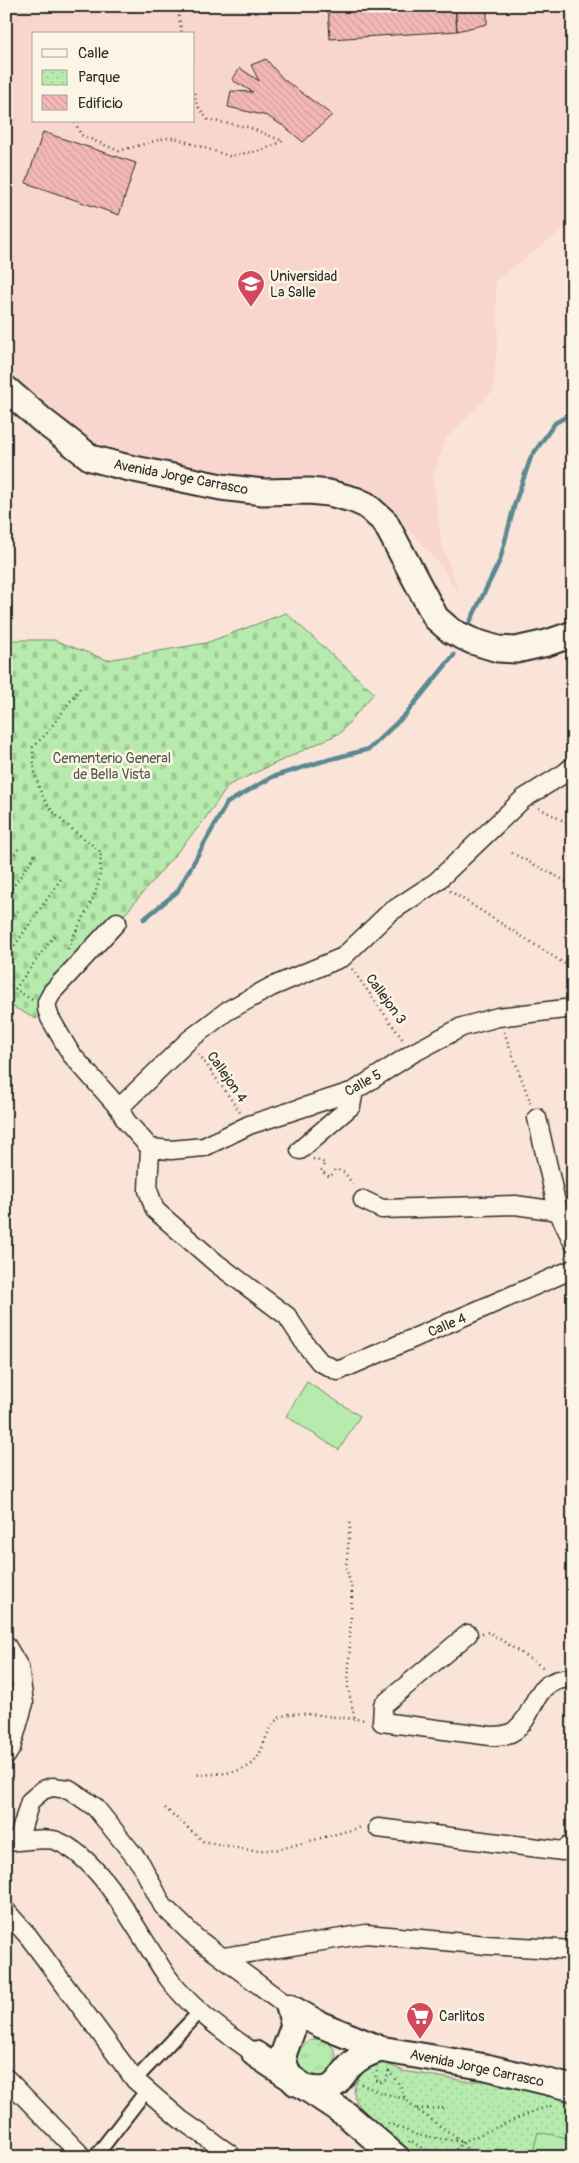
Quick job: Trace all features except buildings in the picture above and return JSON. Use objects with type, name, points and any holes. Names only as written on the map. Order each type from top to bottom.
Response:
[{"type":"main road","name":"Avenida Jorge Carrasco","points":[[6,389],[42,421],[91,458],[125,468],[220,487],[264,492],[309,491],[355,500],[366,505],[384,522],[436,618],[451,631],[466,639],[498,649],[516,650],[547,643],[573,634]]},
{"type":"main road","name":"Avenida Jorge Carrasco","points":[[289,2007],[384,2060],[486,2067],[567,2096]]},
{"type":"main road","points":[[289,2007],[293,2019],[284,2055],[285,2066],[289,2076],[301,2086],[316,2090],[328,2088],[350,2074]]},
{"type":"main road","points":[[255,2054],[273,2053],[299,2029],[309,2024],[329,2028],[348,2048],[350,2074]]},
{"type":"main road","points":[[255,2054],[401,2153]]},
{"type":"main road","points":[[347,2116],[342,2103],[342,2088],[350,2074],[363,2055],[384,2060]]},
{"type":"street","points":[[119,1108],[189,1040],[226,1011],[271,987],[343,957],[389,913],[436,882],[523,799],[566,773],[573,766]]},
{"type":"street","points":[[117,922],[53,991],[47,1002],[47,1009],[50,1018],[71,1054],[119,1108],[126,1120],[150,1148]]},
{"type":"street","name":"Calle 5","points":[[150,1148],[171,1150],[204,1147],[249,1125],[354,1091],[413,1053],[462,1027],[498,1017],[573,1008]]},
{"type":"street","points":[[300,1150],[351,1106],[354,1091]]},
{"type":"street","points":[[537,1118],[558,1212],[573,1242]]},
{"type":"street","name":"Calle 4","points":[[150,1148],[148,1190],[155,1210],[216,1262],[287,1316],[320,1362],[338,1371],[573,1269]]},
{"type":"street","points":[[363,1200],[382,1209],[515,1205],[558,1212]]},
{"type":"street","points":[[468,1634],[383,1705],[382,1722],[503,1736],[514,1731],[525,1719],[536,1697],[547,1685],[562,1679],[573,1678]]},
{"type":"street","points":[[6,1644],[19,1667],[24,1703],[8,1750]]},
{"type":"street","points":[[6,1694],[24,1703]]},
{"type":"street","points":[[255,2054],[223,2031],[200,2011],[170,1980],[126,1912],[90,1862],[56,1840],[12,1842],[30,1801],[43,1790],[52,1788],[69,1789],[94,1807],[140,1864],[164,1906],[196,1938],[289,2007]]},
{"type":"street","points":[[378,1828],[563,1851],[573,1843]]},
{"type":"street","points":[[6,1911],[29,1937],[140,2085],[180,2119],[231,2156]]},
{"type":"street","points":[[224,1957],[366,1934],[487,1945],[573,1950]]},
{"type":"street","points":[[95,2157],[140,2085],[200,2011]]},
{"type":"street","points":[[6,2078],[82,2157]]},
{"type":"path","points":[[177,6],[182,32]]},
{"type":"path","points":[[75,122],[81,135],[119,151],[166,138],[175,138],[229,156],[263,150],[283,141],[248,127],[208,120],[197,105],[195,95]]},
{"type":"path","points":[[66,954],[98,883],[101,852],[53,813],[46,804],[33,770],[33,747],[48,733],[80,688]]},
{"type":"path","points":[[523,799],[573,826]]},
{"type":"path","points":[[6,866],[18,850]]},
{"type":"path","points":[[512,853],[573,885]]},
{"type":"path","points":[[6,897],[36,855]]},
{"type":"path","points":[[6,958],[61,879]]},
{"type":"path","points":[[436,882],[573,970]]},
{"type":"path","points":[[6,928],[18,910]]},
{"type":"path","points":[[15,989],[54,936]]},
{"type":"path","name":"Callejon 3","points":[[343,957],[413,1053]]},
{"type":"path","points":[[6,983],[47,1009]]},
{"type":"path","points":[[498,1017],[537,1118]]},
{"type":"path","name":"Callejon 4","points":[[189,1040],[249,1125]]},
{"type":"path","points":[[300,1150],[303,1156],[326,1163],[321,1171],[330,1176],[336,1169],[345,1173],[363,1200]]},
{"type":"path","points":[[351,1518],[346,1567],[352,1590],[348,1688],[355,1719]]},
{"type":"path","points":[[468,1634],[489,1632],[528,1659]]},
{"type":"path","points":[[192,1775],[226,1773],[249,1765],[259,1756],[268,1731],[278,1719],[289,1714],[382,1722]]},
{"type":"path","points":[[165,1808],[203,1841],[253,1852],[280,1849],[368,1826],[378,1828]]},
{"type":"path","points":[[384,2060],[386,2080],[379,2083],[376,2081],[375,2073],[383,2069],[384,2060]]},
{"type":"path","points":[[384,2060],[400,2085],[405,2099]]},
{"type":"path","points":[[350,2074],[379,2092],[405,2099],[463,2142],[470,2157]]},
{"type":"path","points":[[448,2157],[463,2142],[567,2096]]},
{"type":"path","points":[[416,2109],[446,2108]]},
{"type":"path","points":[[386,2122],[417,2135],[463,2142]]},
{"type":"path","points":[[401,2153],[410,2140],[436,2157]]},
{"type":"shaded area","name":"Universidad La Salle","points":[[6,6],[573,6],[573,222],[495,281],[498,335],[493,391],[447,437],[433,474],[441,543],[460,595],[441,565],[384,503],[353,488],[262,481],[101,450],[93,446],[6,373]]},
{"type":"green space","name":"Cementerio General de Bella Vista","points":[[286,613],[374,693],[340,733],[229,785],[201,824],[36,1019],[6,1003],[6,640],[54,640],[107,660],[206,643]]},
{"type":"green space","points":[[307,1382],[360,1416],[339,1450],[286,1416]]},
{"type":"green space","points":[[317,2039],[331,2044],[336,2058],[331,2072],[317,2077],[303,2072],[298,2058],[303,2044]]},
{"type":"green space","points":[[385,2063],[403,2071],[465,2081],[489,2081],[573,2101],[573,2157],[414,2157],[365,2112],[355,2097],[355,2085],[364,2072]]},
{"type":"green space","points":[[538,2132],[573,2139],[573,2157],[532,2157]]},
{"type":"waterway","points":[[466,630],[500,560],[515,503],[531,457],[555,423],[573,413]]},
{"type":"waterway","points":[[144,919],[177,892],[227,803],[272,777],[369,749],[405,715],[454,655]]},
{"type":"place","name":"Universidad La Salle","points":[[251,308]]},
{"type":"place","name":"Carlitos","points":[[420,2040]]}]
